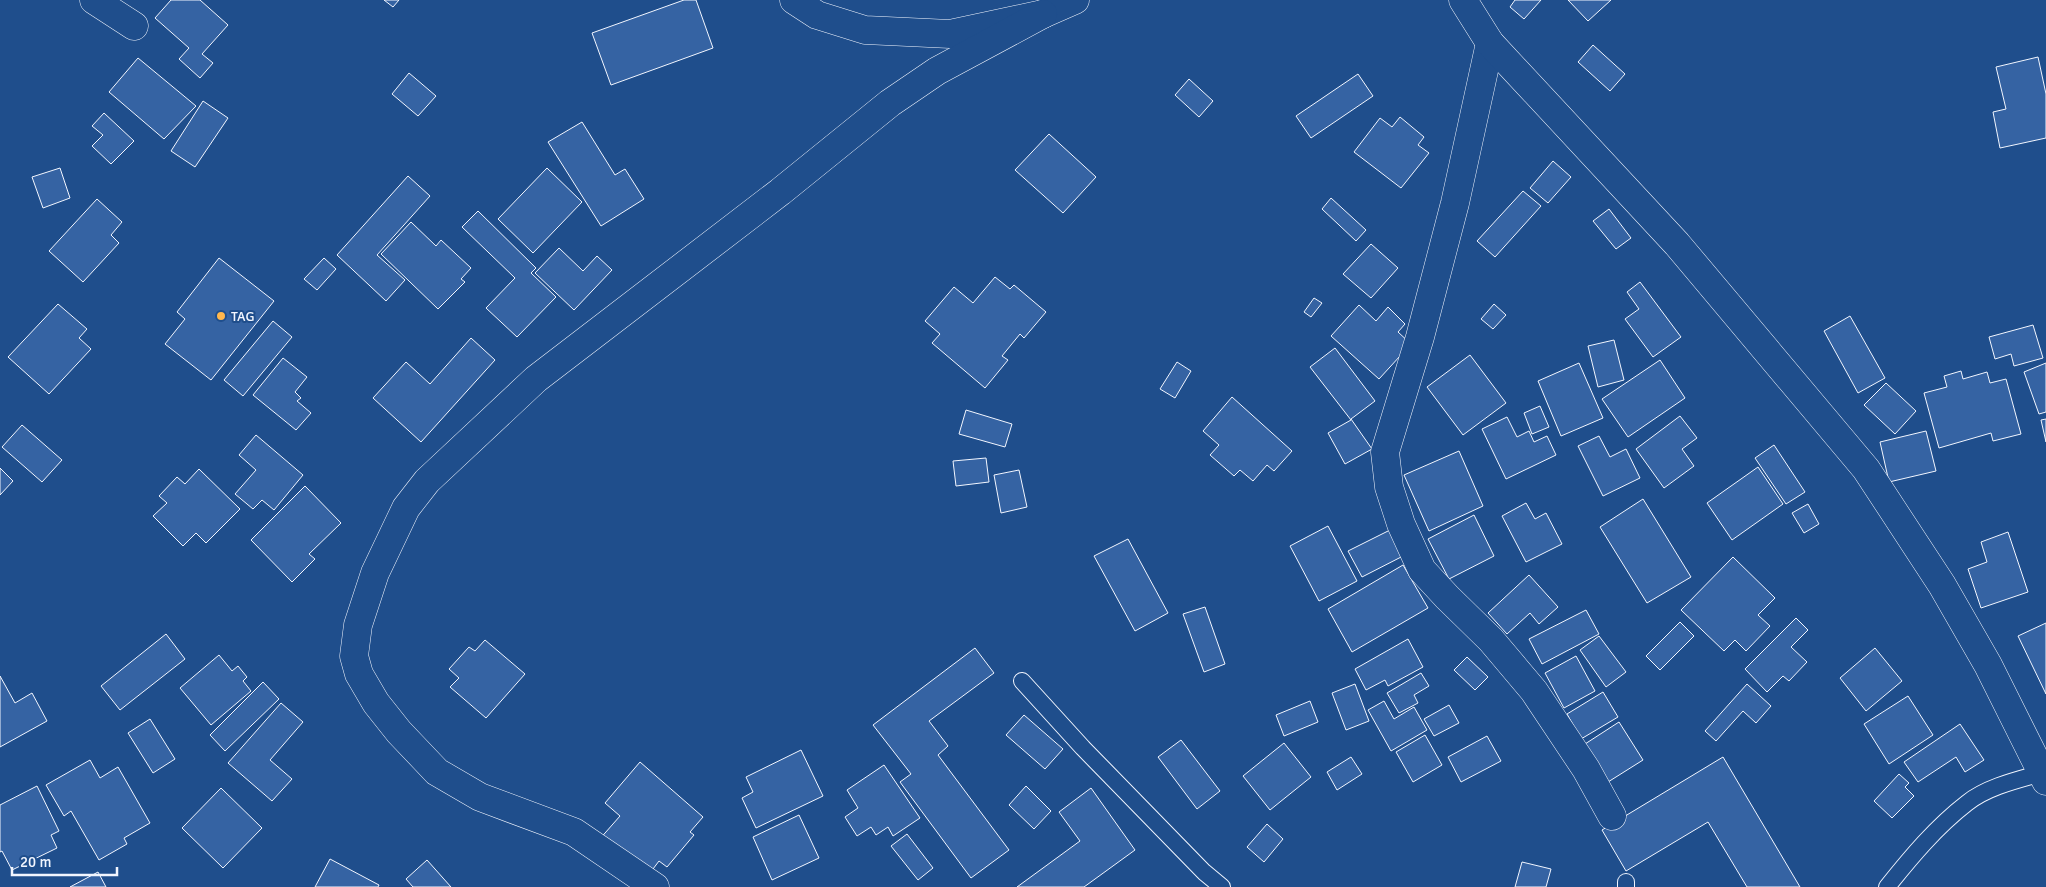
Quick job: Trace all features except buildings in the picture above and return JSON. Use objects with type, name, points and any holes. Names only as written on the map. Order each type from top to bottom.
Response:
[{"type":"street","points":[[94,0],[134,26]]},
{"type":"street","points":[[794,0],[818,15],[865,30],[950,34],[1043,14]]},
{"type":"street","points":[[656,887],[574,832],[480,797],[437,772],[399,732],[376,703],[359,674],[354,656],[358,625],[375,573],[406,508],[427,480],[536,379],[780,192],[890,103],[937,71],[1043,14],[1075,0]]},
{"type":"street","points":[[1463,0],[1490,43],[1677,244],[1866,469],[1952,601],[1988,665],[2044,777]]},
{"type":"street","points":[[1490,43],[1455,203],[1420,337],[1385,452],[1389,487],[1401,524],[1422,570],[1447,598],[1491,640],[1534,691],[1586,769],[1612,816]]},
{"type":"lane","points":[[1022,681],[1090,755],[1204,872],[1222,887]]},
{"type":"lane","points":[[1887,887],[1922,846],[1968,802],[2007,782],[2044,777]]},
{"type":"place","name":"TAG","points":[[221,316]]}]
